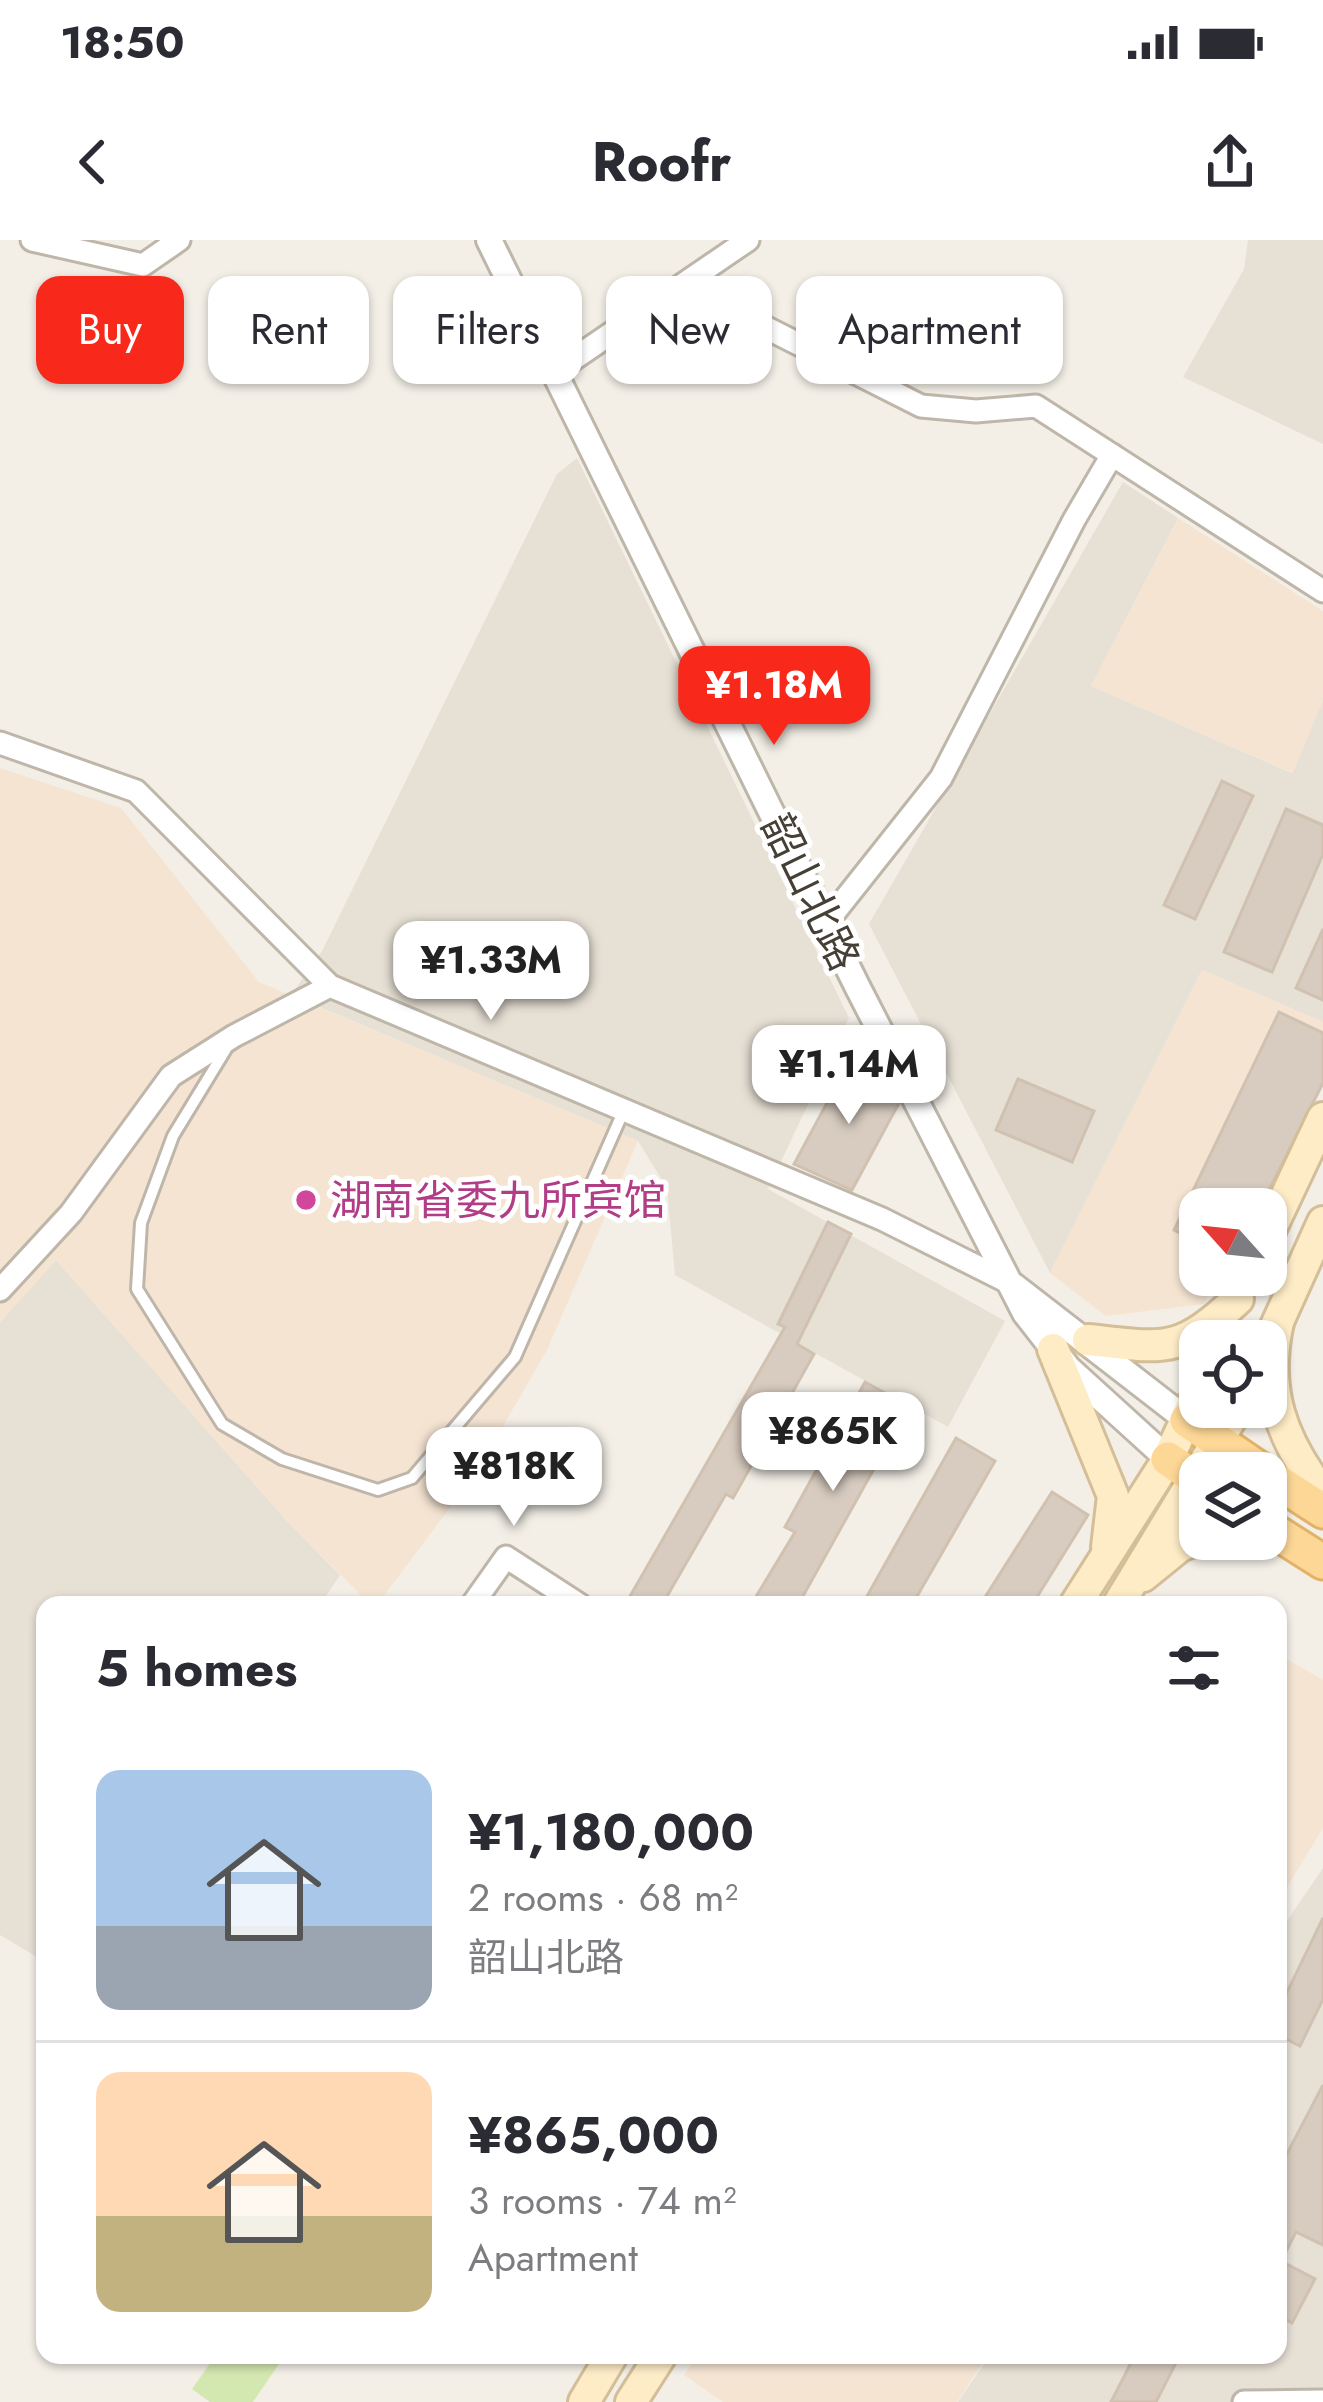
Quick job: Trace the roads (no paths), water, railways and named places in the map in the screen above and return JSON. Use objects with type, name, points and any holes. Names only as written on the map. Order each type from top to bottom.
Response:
[{"type":"main road","points":[[1287,1194],[1323,1118]]},
{"type":"main road","points":[[1279,1320],[1323,1222]]},
{"type":"main road","points":[[1088,1340],[1157,1347],[1178,1343],[1200,1335],[1235,1296]]},
{"type":"main road","points":[[1053,1349],[1113,1496],[1106,1556]]},
{"type":"main road","name":"韶山北路","points":[[1198,1428],[1233,1452]]},
{"type":"main road","points":[[1208,1452],[1226,1428]]},
{"type":"main road","points":[[1283,1428],[1296,1457],[1323,1494]]},
{"type":"main road","points":[[1081,1596],[1106,1556],[1179,1482]]},
{"type":"main road","name":"韶山北路","points":[[1287,1487],[1323,1511]]},
{"type":"main road","points":[[1123,1596],[1179,1490]]},
{"type":"main road","points":[[1124,1596],[1179,1547]]},
{"type":"main road","points":[[584,2402],[607,2364]]},
{"type":"main road","points":[[631,2402],[655,2364]]},
{"type":"street","points":[[32,240],[143,265],[178,240]]},
{"type":"street","name":"韶山北路","points":[[488,240],[507,276]]},
{"type":"street","points":[[582,352],[748,240]]},
{"type":"street","points":[[772,331],[921,406],[976,410],[1036,406],[1323,591]]},
{"type":"street","name":"韶山北路","points":[[563,384],[826,923],[1025,1313],[1067,1368],[1179,1465]]},
{"type":"street","points":[[826,923],[941,778],[1112,455]]},
{"type":"street","points":[[0,743],[136,791],[330,986],[883,1219],[1012,1285]]},
{"type":"street","points":[[0,1290],[71,1213],[171,1076],[234,1036],[330,986]]},
{"type":"street","name":"韶山北路","points":[[1012,1285],[1179,1414]]},
{"type":"street","points":[[478,1596],[506,1556],[558,1596]]},
{"type":"street","points":[[1244,2402],[1323,2401]]},
{"type":"lane","points":[[234,1036],[172,1136],[141,1223],[137,1289],[222,1424],[282,1459],[379,1490],[412,1478],[515,1357],[624,1110]]},
{"type":"place","name":"湖南省委九所宾馆","points":[[306,1200]]}]
